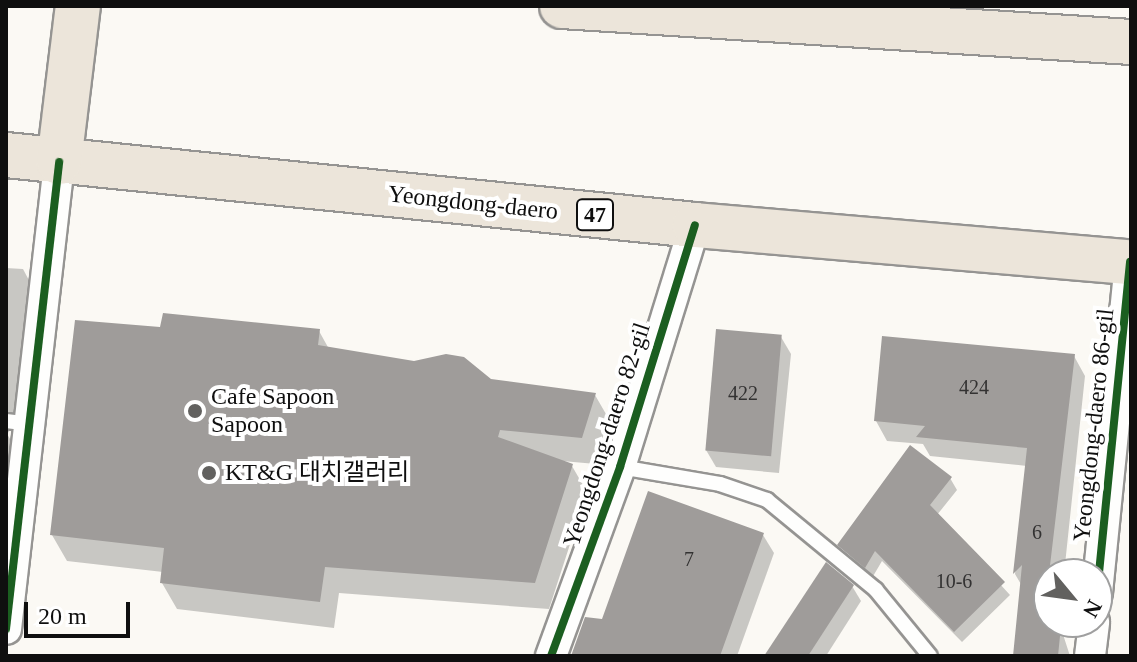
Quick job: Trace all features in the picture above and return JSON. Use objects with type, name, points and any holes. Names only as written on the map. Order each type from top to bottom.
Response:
[{"type":"main road","points":[[59,162],[78,6]]},
{"type":"main road","points":[[562,6],[748,13],[1131,42]]},
{"type":"main road","name":"Yeongdong-daero","points":[[6,155],[695,225],[1131,262]]},
{"type":"street","points":[[6,629],[18,423],[59,162]]},
{"type":"street","name":"Yeongdong-daero 82-gil","points":[[551,656],[620,467],[695,225]]},
{"type":"street","name":"Yeongdong-daero 86-gil","points":[[1101,558],[1131,262]]},
{"type":"lane","points":[[620,467],[720,484],[767,500],[876,590],[930,656]]},
{"type":"building","points":[[163,313],[320,329],[318,345],[414,361],[446,354],[464,357],[491,379],[596,393],[582,438],[500,430],[498,437],[573,464],[535,583],[325,567],[320,602],[160,583],[164,548],[50,535],[75,320],[160,327]]},
{"type":"building","points":[[716,329],[782,335],[771,456],[705,451]]},
{"type":"building","points":[[882,336],[1075,354],[1051,558],[1033,558],[1033,638],[1060,638],[1058,656],[1013,656],[1022,565],[1013,574],[1027,448],[916,437],[925,426],[874,421]]},
{"type":"building","points":[[910,445],[952,477],[930,505],[1005,582],[954,632],[875,551],[865,568],[837,545]]},
{"type":"building","points":[[648,491],[764,533],[720,656],[571,656],[585,617],[602,619]]},
{"type":"building","points":[[826,562],[854,585],[808,656],[764,656]]},
{"type":"cycle path","points":[[6,629],[59,162]]},
{"type":"cycle path","points":[[551,656],[620,467],[695,225]]},
{"type":"cycle path","points":[[1100,558],[1130,262]]},
{"type":"place","name":"Cafe Sapoon Sapoon","points":[[195,411]]},
{"type":"place","name":"KT&G 대치갤러리","points":[[209,473]]}]
